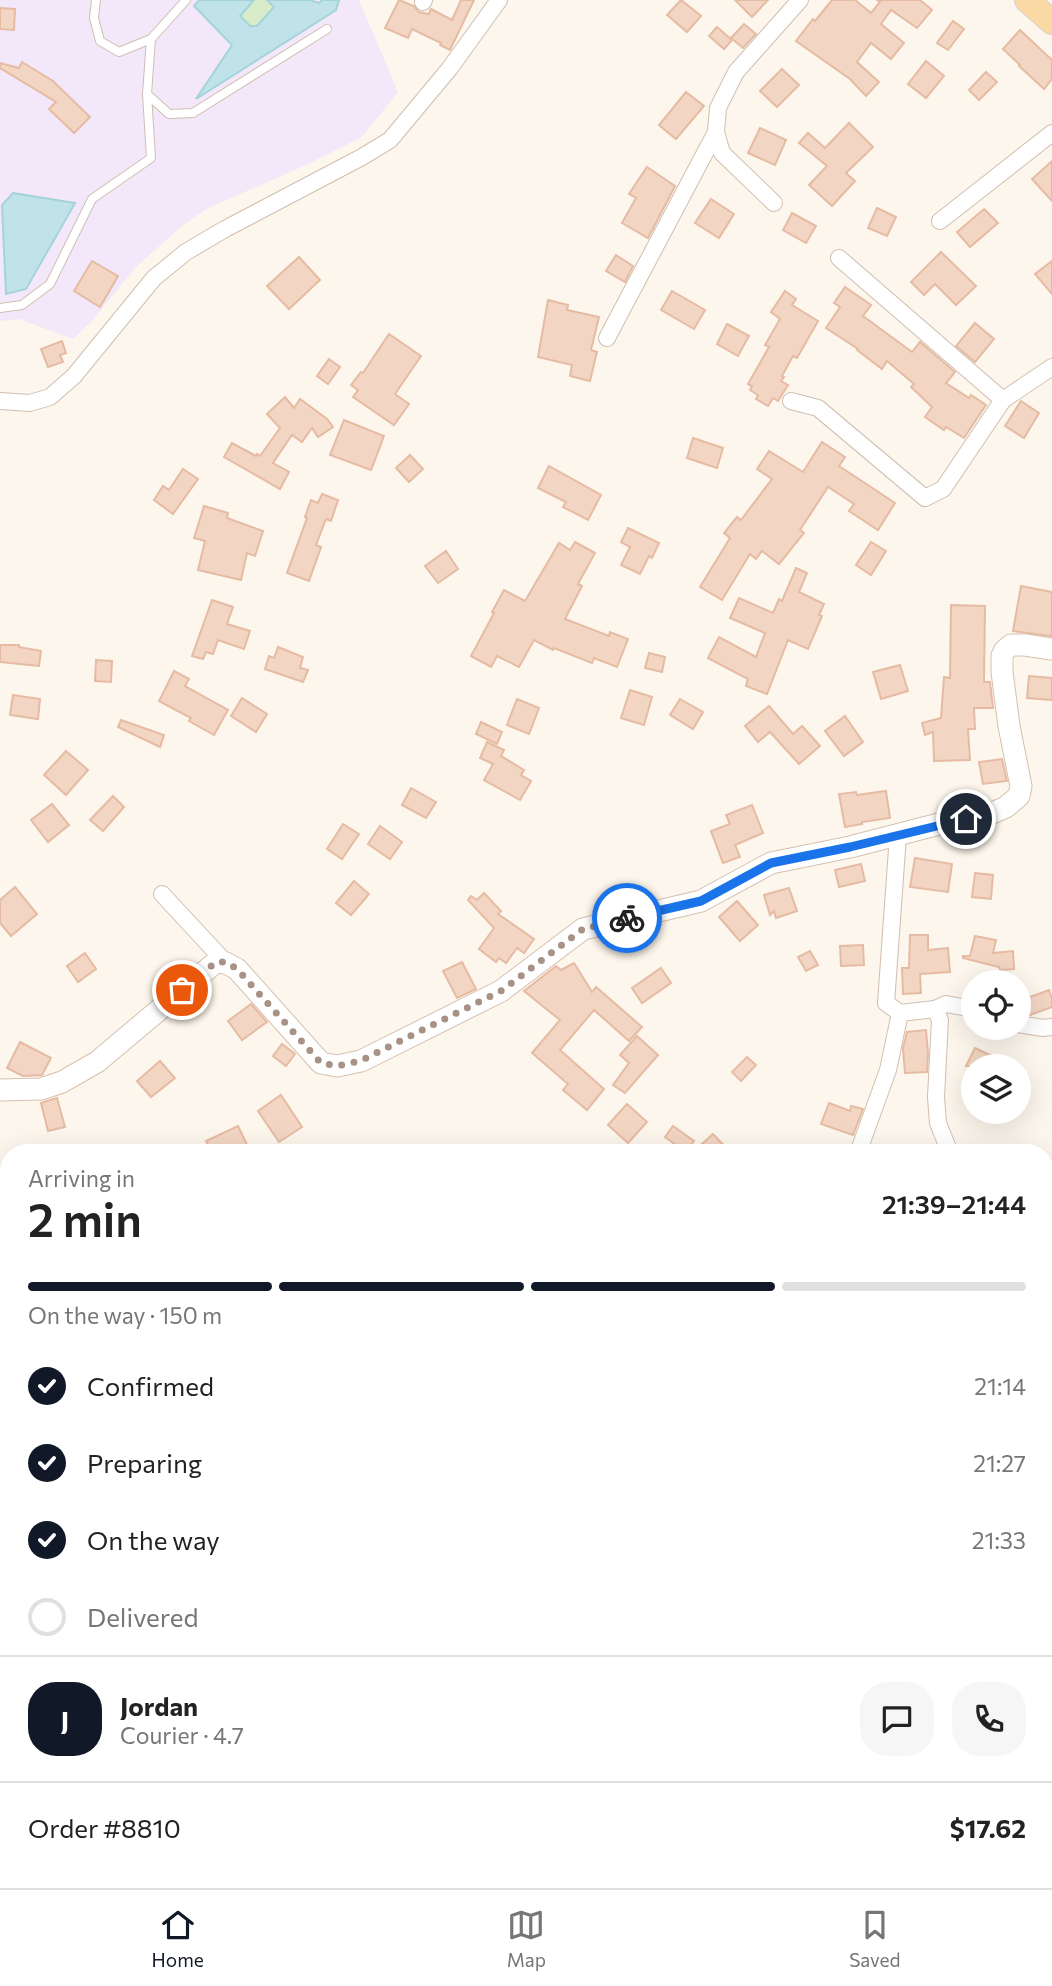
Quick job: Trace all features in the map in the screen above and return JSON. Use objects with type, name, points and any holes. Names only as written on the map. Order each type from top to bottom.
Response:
[{"type":"main road","points":[[1027,0],[1052,22]]},
{"type":"street","points":[[0,401],[30,403],[50,397],[74,376],[154,278],[186,252],[390,140],[450,68],[499,0]]},
{"type":"street","points":[[774,203],[722,153],[716,132],[718,108],[736,72],[800,0]]},
{"type":"street","points":[[607,338],[716,132]]},
{"type":"street","points":[[940,221],[1052,134]]},
{"type":"street","points":[[839,258],[1003,400]]},
{"type":"street","points":[[791,401],[818,408],[925,498],[943,489],[1003,400],[1052,367]]},
{"type":"street","points":[[162,894],[226,962],[237,969],[321,1063],[337,1066],[360,1061],[501,991],[583,929],[701,901],[771,863],[989,814],[1006,807],[1019,796],[1021,786],[1009,726],[1002,656],[1010,645],[1052,649]]},
{"type":"street","points":[[898,835],[886,1003],[900,1013],[935,1009],[947,1004],[961,1007]]},
{"type":"street","points":[[0,1090],[41,1089],[62,1082],[97,1062],[216,962],[226,962]]},
{"type":"street","points":[[935,1009],[940,1020],[937,1123],[946,1144]]},
{"type":"street","points":[[861,1144],[888,1070],[900,1013]]},
{"type":"street","points":[[1031,1026],[1052,1027]]},
{"type":"lane","points":[[96,0],[94,18],[100,41],[118,52],[150,39],[186,0]]},
{"type":"lane","points":[[146,94],[169,114],[193,113],[327,29]]},
{"type":"lane","points":[[0,308],[22,305],[50,284],[92,199],[151,158],[146,94],[150,39]]},
{"type":"shaded area","points":[[0,0],[359,0],[398,92],[362,137],[208,208],[183,225],[136,267],[92,321],[73,339],[19,319],[0,321]]},
{"type":"green space","points":[[254,0],[267,0],[274,6],[257,26],[249,26],[240,16]]},
{"type":"water","points":[[199,0],[254,0],[240,16],[250,26],[257,26],[274,7],[267,0],[310,0],[319,3],[322,0],[339,0],[336,10],[196,99],[232,45],[194,6]]},
{"type":"water","points":[[13,193],[75,203],[26,289],[6,294],[2,205]]},
{"type":"building","points":[[399,0],[414,6],[419,12],[429,14],[431,9],[452,20],[461,0],[474,0],[450,50],[412,29],[408,38],[385,28]]},
{"type":"building","points":[[681,0],[701,16],[687,32],[667,15]]},
{"type":"building","points":[[735,0],[768,0],[752,17]]},
{"type":"building","points":[[832,0],[855,0],[871,13],[880,2],[877,0],[920,0],[932,10],[917,28],[891,10],[881,24],[904,43],[891,59],[871,43],[857,62],[879,82],[866,96],[850,79],[796,41]]},
{"type":"building","points":[[0,8],[15,9],[14,30],[0,29]]},
{"type":"building","points":[[953,21],[964,29],[948,50],[937,43]]},
{"type":"building","points":[[744,24],[756,34],[743,48],[731,38]]},
{"type":"building","points":[[717,27],[732,40],[724,49],[709,36]]},
{"type":"building","points":[[1020,30],[1052,60],[1052,79],[1044,89],[1003,49]]},
{"type":"building","points":[[926,61],[944,76],[926,98],[908,84]]},
{"type":"building","points":[[22,62],[53,81],[90,117],[74,133],[49,109],[56,102],[0,68],[0,63],[19,68]]},
{"type":"building","points":[[782,69],[799,85],[777,107],[760,91]]},
{"type":"building","points":[[986,72],[997,82],[979,100],[969,90]]},
{"type":"building","points":[[686,92],[704,106],[676,139],[659,125]]},
{"type":"building","points":[[849,123],[873,147],[846,173],[855,181],[832,206],[809,185],[827,166],[799,143],[808,133],[825,148]]},
{"type":"building","points":[[760,128],[786,140],[775,165],[748,153]]},
{"type":"building","points":[[1052,161],[1052,201],[1032,179]]},
{"type":"building","points":[[647,167],[675,186],[648,238],[622,223],[636,198],[629,194]]},
{"type":"building","points":[[711,199],[734,214],[719,238],[695,223]]},
{"type":"building","points":[[877,208],[896,217],[887,236],[868,228]]},
{"type":"building","points":[[984,209],[998,223],[970,247],[957,232]]},
{"type":"building","points":[[792,213],[816,226],[806,243],[783,230]]},
{"type":"building","points":[[941,252],[976,286],[956,305],[935,284],[924,295],[911,282]]},
{"type":"building","points":[[616,255],[633,266],[625,282],[606,271]]},
{"type":"building","points":[[299,257],[320,280],[289,309],[267,286]]},
{"type":"building","points":[[92,261],[118,276],[100,307],[74,291]]},
{"type":"building","points":[[1052,261],[1052,294],[1035,274]]},
{"type":"building","points":[[845,287],[871,305],[863,316],[912,352],[920,342],[955,372],[946,383],[986,405],[964,438],[946,427],[944,430],[925,417],[932,407],[911,387],[914,384],[887,361],[882,369],[826,328],[840,307],[834,303]]},
{"type":"building","points":[[672,291],[705,310],[694,329],[661,310]]},
{"type":"building","points":[[785,291],[796,299],[792,305],[818,321],[797,358],[793,356],[782,376],[784,377],[781,381],[788,385],[778,401],[773,398],[768,406],[756,399],[758,395],[750,390],[752,386],[748,384],[769,347],[765,345],[780,319],[771,312]]},
{"type":"building","points":[[548,300],[568,305],[567,310],[599,317],[591,350],[597,352],[590,381],[570,376],[572,365],[538,357]]},
{"type":"building","points":[[975,323],[994,339],[975,362],[956,346]]},
{"type":"building","points":[[727,324],[749,336],[738,356],[717,344]]},
{"type":"building","points":[[389,334],[421,356],[395,394],[409,404],[394,425],[353,397],[358,390],[351,385],[361,372],[363,373]]},
{"type":"building","points":[[62,341],[66,353],[60,355],[63,362],[48,367],[41,349]]},
{"type":"building","points":[[329,359],[340,367],[328,384],[317,376]]},
{"type":"building","points":[[285,397],[294,408],[300,399],[327,419],[333,427],[318,437],[312,428],[302,442],[292,435],[273,463],[289,472],[280,489],[224,457],[232,443],[260,456],[280,428],[267,414]]},
{"type":"building","points":[[1021,401],[1039,413],[1024,438],[1005,426]]},
{"type":"building","points":[[344,420],[384,436],[371,470],[330,455]]},
{"type":"building","points":[[693,438],[723,448],[717,468],[687,458]]},
{"type":"building","points":[[822,442],[845,457],[839,466],[895,503],[878,530],[849,511],[854,504],[828,487],[800,530],[804,533],[779,564],[762,551],[756,559],[750,554],[722,600],[700,587],[730,538],[724,533],[737,517],[741,520],[772,479],[757,469],[769,451],[803,472]]},
{"type":"building","points":[[410,455],[423,469],[409,482],[396,468]]},
{"type":"building","points":[[549,466],[601,495],[588,520],[563,507],[566,502],[538,488]]},
{"type":"building","points":[[183,469],[198,479],[173,514],[154,500],[163,486],[169,490]]},
{"type":"building","points":[[322,494],[338,500],[331,521],[326,519],[316,545],[321,547],[309,581],[287,573],[311,500],[318,503]]},
{"type":"building","points":[[204,506],[228,513],[227,518],[263,531],[255,556],[247,553],[241,580],[198,570],[205,541],[194,538]]},
{"type":"building","points":[[628,528],[659,543],[640,574],[621,565],[630,547],[621,542]]},
{"type":"building","points":[[575,542],[595,553],[578,584],[582,586],[565,619],[609,636],[610,632],[628,639],[617,667],[594,658],[592,663],[554,648],[553,650],[534,640],[519,667],[497,656],[491,667],[471,656],[504,590],[525,601],[559,543],[570,550]]},
{"type":"building","points":[[871,542],[886,551],[871,575],[856,565]]},
{"type":"building","points":[[446,551],[458,569],[438,583],[425,566]]},
{"type":"building","points":[[796,568],[807,573],[799,592],[824,604],[819,615],[822,616],[808,649],[788,640],[767,694],[746,686],[748,679],[708,658],[719,637],[756,657],[765,633],[730,618],[739,598],[773,613],[779,599],[782,601]]},
{"type":"building","points":[[1021,586],[1052,592],[1052,636],[1013,631]]},
{"type":"building","points":[[212,600],[233,607],[227,624],[250,631],[244,649],[218,640],[213,654],[206,652],[203,659],[192,656]]},
{"type":"building","points":[[951,605],[985,606],[984,682],[990,682],[993,708],[974,708],[975,729],[968,729],[970,760],[934,761],[933,732],[925,735],[922,723],[941,718],[944,677],[950,678]]},
{"type":"building","points":[[0,645],[19,645],[41,651],[39,666],[0,662]]},
{"type":"building","points":[[278,647],[303,657],[300,668],[308,670],[303,682],[265,669],[269,656],[274,658]]},
{"type":"building","points":[[649,653],[665,657],[662,672],[645,668]]},
{"type":"building","points":[[96,660],[112,661],[111,682],[95,681]]},
{"type":"building","points":[[900,665],[908,691],[881,699],[873,672]]},
{"type":"building","points":[[174,671],[189,679],[185,686],[228,710],[214,735],[189,721],[191,718],[159,701]]},
{"type":"building","points":[[1029,676],[1052,678],[1052,700],[1027,698]]},
{"type":"building","points":[[630,690],[652,697],[644,725],[621,718]]},
{"type":"building","points":[[13,695],[40,699],[38,719],[10,715]]},
{"type":"building","points":[[242,698],[267,714],[256,732],[231,716]]},
{"type":"building","points":[[517,699],[539,708],[529,734],[507,725]]},
{"type":"building","points":[[680,699],[703,712],[693,729],[670,715]]},
{"type":"building","points":[[769,706],[793,734],[802,726],[820,746],[799,764],[770,732],[758,742],[745,726]]},
{"type":"building","points":[[845,716],[863,742],[844,756],[825,731]]},
{"type":"building","points":[[121,720],[164,735],[160,747],[118,727]]},
{"type":"building","points":[[481,722],[502,732],[497,744],[476,734]]},
{"type":"building","points":[[487,742],[504,750],[501,756],[524,770],[521,775],[531,781],[520,800],[484,780],[493,764],[480,758]]},
{"type":"building","points":[[66,751],[88,770],[66,795],[44,775]]},
{"type":"building","points":[[1002,759],[1007,781],[983,784],[979,762]]},
{"type":"building","points":[[411,788],[436,802],[426,818],[402,805]]},
{"type":"building","points":[[886,791],[890,818],[845,827],[839,794],[856,792],[857,795]]},
{"type":"building","points":[[113,796],[124,807],[103,831],[90,820]]},
{"type":"building","points":[[52,804],[69,825],[48,842],[31,820]]},
{"type":"building","points":[[752,805],[763,833],[735,845],[740,857],[723,863],[711,831],[730,824],[726,815]]},
{"type":"building","points":[[343,824],[359,834],[342,859],[327,849]]},
{"type":"building","points":[[380,826],[402,842],[390,859],[368,844]]},
{"type":"building","points":[[915,858],[952,864],[948,892],[910,887]]},
{"type":"building","points":[[861,864],[865,881],[839,887],[835,870]]},
{"type":"building","points":[[975,873],[993,875],[991,899],[972,897]]},
{"type":"building","points":[[354,881],[369,894],[351,915],[336,903]]},
{"type":"building","points":[[15,887],[37,914],[11,936],[0,923],[0,900]]},
{"type":"building","points":[[789,888],[797,911],[776,918],[774,911],[770,915],[764,895]]},
{"type":"building","points":[[484,893],[501,911],[498,914],[534,939],[524,953],[517,948],[506,963],[499,958],[496,962],[479,949],[494,928],[468,900],[471,896],[477,900]]},
{"type":"building","points":[[737,901],[758,925],[740,941],[719,917]]},
{"type":"building","points":[[910,935],[928,935],[928,950],[948,948],[950,972],[920,974],[921,993],[903,994],[902,968],[909,968]]},
{"type":"building","points":[[975,936],[996,940],[993,953],[1013,951],[1014,969],[1000,970],[999,967],[963,958],[970,956]]},
{"type":"building","points":[[863,945],[864,965],[841,966],[840,946]]},
{"type":"building","points":[[810,951],[818,965],[806,971],[798,957]]},
{"type":"building","points":[[85,953],[96,969],[78,982],[67,966]]},
{"type":"building","points":[[462,962],[476,989],[457,998],[443,971]]},
{"type":"building","points":[[574,963],[592,992],[596,987],[642,1027],[629,1041],[594,1010],[560,1050],[604,1089],[587,1110],[563,1090],[568,1084],[532,1053],[560,1020],[524,991],[556,966],[561,970]]},
{"type":"building","points":[[661,968],[671,983],[642,1003],[632,988]]},
{"type":"building","points":[[1049,990],[1052,1007],[1031,1015],[1031,997]]},
{"type":"building","points":[[251,1004],[267,1022],[242,1040],[228,1021]]},
{"type":"building","points":[[926,1030],[927,1072],[905,1073],[903,1048],[907,1032]]},
{"type":"building","points":[[637,1036],[658,1055],[625,1093],[613,1085],[629,1063],[620,1055]]},
{"type":"building","points":[[20,1042],[51,1058],[42,1075],[23,1076],[7,1068]]},
{"type":"building","points":[[282,1044],[295,1054],[286,1066],[273,1056]]},
{"type":"building","points":[[975,1048],[988,1054],[972,1054]]},
{"type":"building","points":[[747,1057],[756,1065],[741,1081],[732,1072]]},
{"type":"building","points":[[160,1061],[175,1078],[151,1097],[137,1081]]},
{"type":"building","points":[[281,1095],[302,1127],[279,1142],[258,1111]]},
{"type":"building","points":[[57,1098],[65,1127],[48,1131],[41,1103]]},
{"type":"building","points":[[829,1103],[850,1111],[851,1106],[863,1109],[853,1135],[821,1124]]},
{"type":"building","points":[[627,1104],[647,1122],[628,1143],[608,1125]]},
{"type":"building","points":[[238,1126],[247,1144],[208,1144],[206,1141]]},
{"type":"building","points":[[673,1126],[694,1141],[692,1144],[675,1144],[665,1137]]},
{"type":"building","points":[[713,1134],[722,1144],[702,1144]]},
{"type":"way so far","points":[[182,990],[216,962],[226,962],[237,969],[321,1063],[337,1066],[360,1061],[501,991],[583,929],[627,918]]},
{"type":"route","points":[[627,918],[701,901],[771,863],[966,819]]}]
